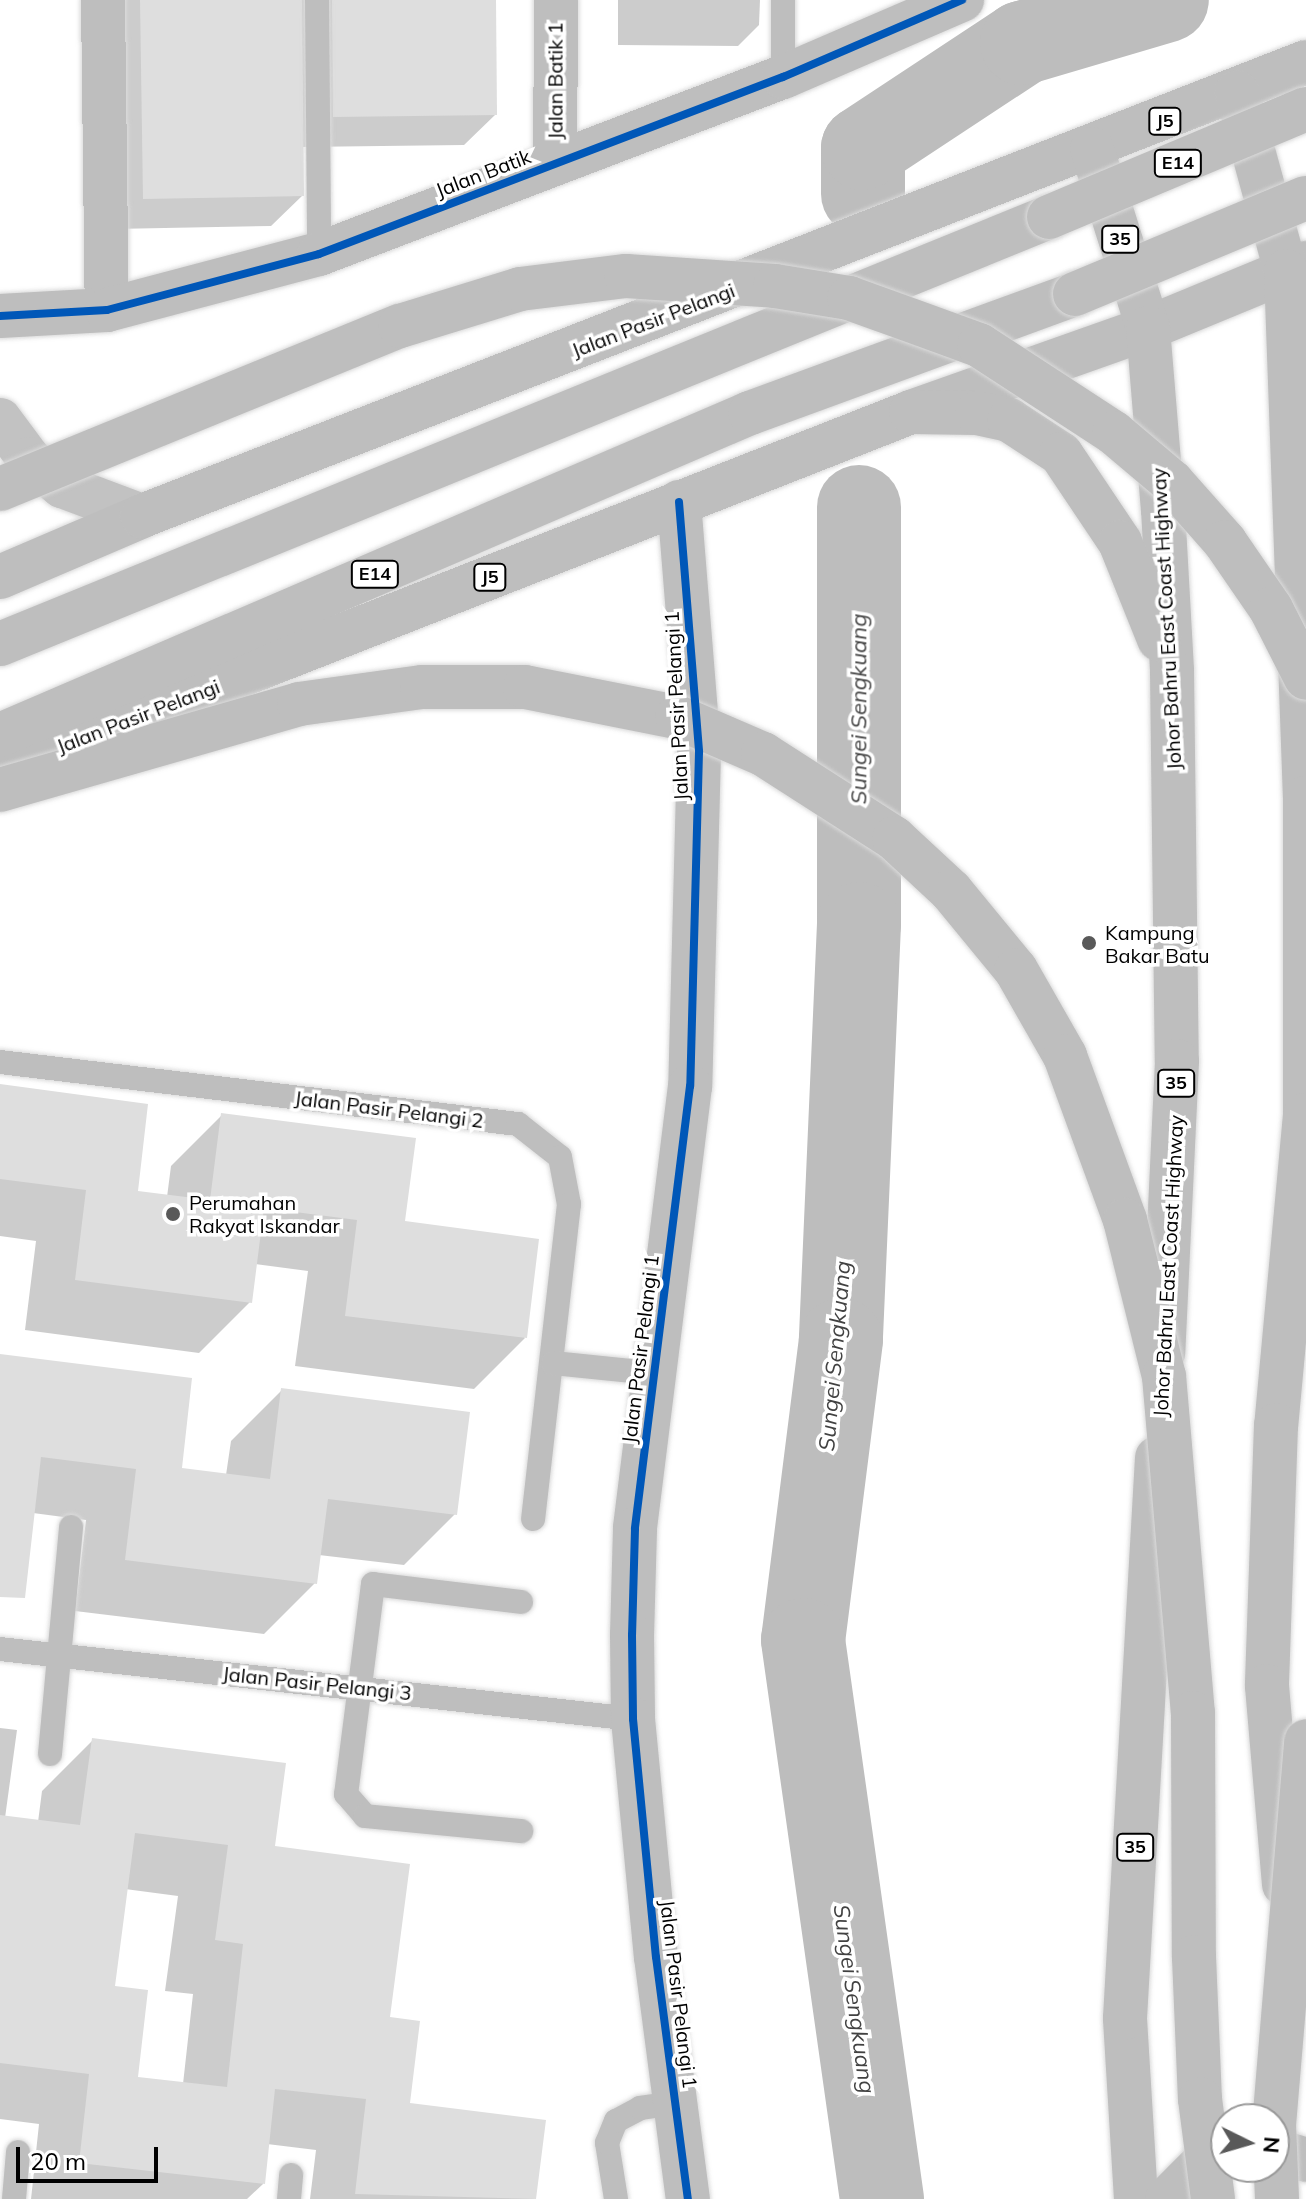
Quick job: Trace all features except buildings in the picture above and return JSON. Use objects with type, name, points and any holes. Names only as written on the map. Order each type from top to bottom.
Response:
[{"type":"main road","points":[[103,0],[107,310]]},
{"type":"main road","name":"Jalan Batik 1","points":[[555,161],[556,0]]},
{"type":"main road","name":"Jalan Batik","points":[[0,316],[107,310],[319,254],[555,161],[783,77],[962,0]]},
{"type":"main road","name":"Jalan Pasir Pelangi","points":[[0,577],[142,516],[696,304],[1237,92],[1306,62]]},
{"type":"main road","points":[[1237,92],[1296,267],[1305,798],[1305,1115],[1276,1425],[1267,1686],[1278,1840],[1306,2005]]},
{"type":"main road","name":"E14","points":[[0,644],[1306,109]]},
{"type":"main road","name":"Johor Bahru East Coast Highway","points":[[1092,149],[1148,328],[1172,671],[1175,1143],[1125,2018],[1136,2199]]},
{"type":"main road","name":"E14","points":[[0,735],[750,413],[1075,294],[1306,198]]},
{"type":"main road","name":"Jalan Pasir Pelangi","points":[[0,770],[679,502],[911,412],[1148,328],[1296,267]]},
{"type":"main road","points":[[0,489],[400,326],[520,289],[626,276],[775,286],[849,298],[979,345],[1114,433],[1172,482],[1225,542],[1271,609],[1306,678]]},
{"type":"main road","points":[[911,412],[977,413],[1009,420],[1061,454],[1120,542],[1172,671]]},
{"type":"main road","name":"Jalan Pasir Pelangi 1","points":[[679,502],[699,752],[690,1086],[635,1529],[633,1719],[688,2199]]},
{"type":"main road","points":[[0,790],[299,704],[422,687],[525,687],[677,717],[763,754],[894,838],[951,891],[1016,970],[1065,1056],[1125,1220],[1164,1376],[1192,1698],[1195,1973],[1200,2099],[1213,2199]]},
{"type":"main road","points":[[1277,2199],[1274,2125],[1306,1741]]},
{"type":"main road","points":[[1167,2199],[1201,2165],[1210,2162]]},
{"type":"street","points":[[0,420],[29,459],[62,486],[142,516]]},
{"type":"lane","points":[[317,0],[319,254]]},
{"type":"lane","points":[[783,0],[783,77]]},
{"type":"lane","name":"Jalan Pasir Pelangi 2","points":[[0,1062],[518,1124],[560,1157],[569,1204],[533,1519]]},
{"type":"lane","points":[[553,1363],[652,1373]]},
{"type":"lane","points":[[50,1754],[71,1527]]},
{"type":"lane","points":[[521,1602],[373,1584],[346,1794],[365,1816],[521,1831]]},
{"type":"lane","name":"Jalan Pasir Pelangi 3","points":[[0,1649],[633,1719]]},
{"type":"lane","points":[[616,2199],[607,2143],[616,2121],[640,2108],[676,2103]]},
{"type":"lane","points":[[14,2199],[18,2152]]},
{"type":"waterway","name":"Sungei Sengkuang","points":[[863,194],[863,148],[1022,43],[1167,0]]},
{"type":"waterway","name":"Sungei Sengkuang","points":[[859,507],[859,924],[841,1340],[803,1640],[882,2199]]},
{"type":"cycle path","points":[[0,316],[107,310],[319,254],[783,77],[962,0]]},
{"type":"cycle path","points":[[679,502],[699,752],[690,1086],[635,1529],[632,1635],[633,1719],[656,1957],[688,2199]]},
{"type":"place","name":"Kampung Bakar Batu","points":[[1089,943]]},
{"type":"place","name":"Perumahan Rakyat Iskandar","points":[[173,1214]]}]
